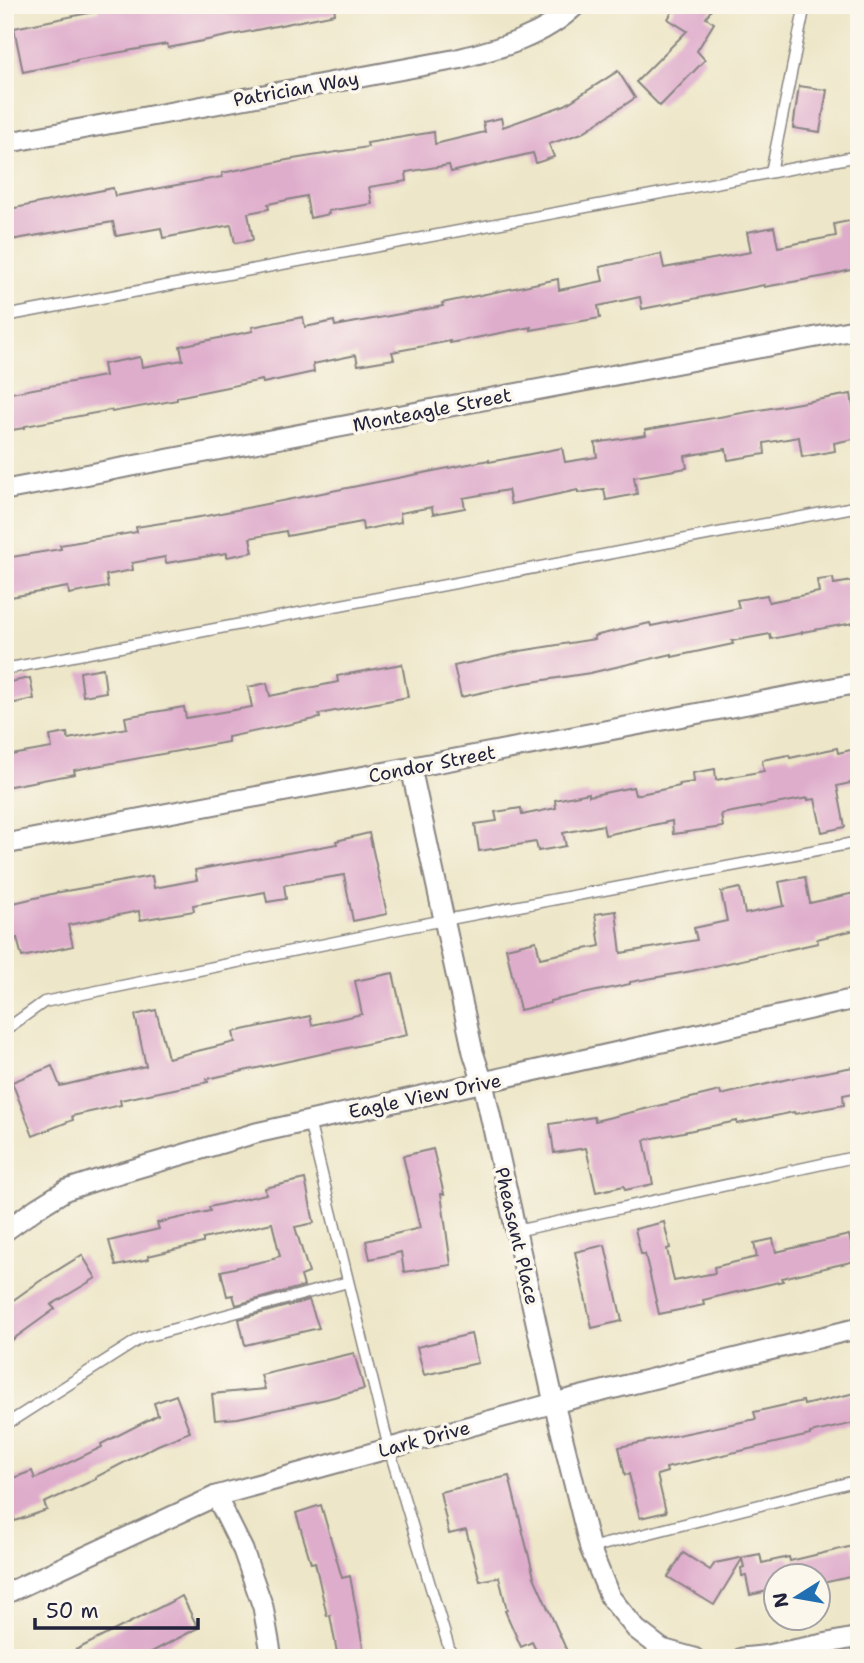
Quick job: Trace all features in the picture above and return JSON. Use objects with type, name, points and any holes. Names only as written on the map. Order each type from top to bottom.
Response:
[{"type":"street","name":"Patrician Way","points":[[5,142],[458,59],[507,46],[543,30],[576,5]]},
{"type":"street","name":"Monteagle Street","points":[[5,489],[859,330]]},
{"type":"street","name":"Condor Street","points":[[5,844],[859,683]]},
{"type":"street","name":"Pheasant Place","points":[[411,768],[473,1052],[483,1083],[554,1403],[590,1548],[610,1597],[636,1629],[662,1649],[694,1658]]},
{"type":"street","name":"Eagle View Drive","points":[[5,1231],[66,1190],[256,1133],[859,998]]},
{"type":"street","name":"Lark Drive","points":[[5,1594],[216,1496],[554,1403],[859,1328]]},
{"type":"street","points":[[216,1496],[243,1550],[263,1606],[272,1658]]},
{"type":"street","points":[[742,1658],[859,1637]]},
{"type":"lane","points":[[771,172],[805,5]]},
{"type":"lane","points":[[5,316],[859,156]]},
{"type":"lane","points":[[5,669],[859,506]]},
{"type":"lane","points":[[5,1030],[44,1002],[446,920],[859,842]]},
{"type":"lane","points":[[309,1122],[389,1448],[452,1658]]},
{"type":"lane","points":[[516,1231],[859,1156]]},
{"type":"lane","points":[[5,1425],[141,1338],[348,1282]]},
{"type":"lane","points":[[590,1548],[859,1480]]},
{"type":"building","points":[[98,5],[334,5],[335,14],[168,48],[167,44],[23,72],[14,28],[99,11]]},
{"type":"building","points":[[676,5],[714,5],[706,18],[714,23],[697,51],[705,60],[660,106],[636,82],[687,31],[668,19]]},
{"type":"building","points":[[618,71],[635,98],[582,133],[549,144],[554,157],[536,163],[533,153],[451,172],[449,165],[406,172],[407,181],[369,187],[372,204],[328,211],[329,214],[310,218],[306,196],[268,204],[269,209],[248,213],[253,240],[235,243],[231,225],[163,238],[161,228],[116,236],[113,222],[5,241],[5,210],[113,188],[115,196],[222,177],[222,173],[368,147],[367,143],[434,132],[435,144],[485,132],[483,122],[501,118],[503,127],[565,105]]},
{"type":"building","points":[[799,86],[827,90],[820,132],[793,128]]},
{"type":"building","points":[[859,219],[859,268],[642,309],[640,297],[598,306],[600,318],[531,330],[531,327],[392,352],[394,359],[358,365],[356,355],[313,364],[314,372],[5,431],[5,394],[105,376],[103,364],[140,357],[142,367],[183,360],[180,346],[253,331],[252,327],[303,317],[305,327],[334,321],[335,326],[443,306],[442,303],[558,279],[559,290],[603,281],[600,267],[661,254],[664,268],[751,252],[747,232],[774,227],[778,247],[836,236],[834,224]]},
{"type":"building","points":[[851,394],[858,438],[834,443],[835,451],[802,457],[799,437],[764,443],[765,454],[728,460],[726,449],[685,456],[687,468],[634,477],[637,494],[606,500],[604,489],[578,493],[578,490],[511,504],[508,490],[463,498],[465,508],[433,514],[432,507],[400,513],[401,522],[363,530],[362,522],[287,536],[286,531],[250,538],[253,552],[227,557],[227,553],[166,563],[165,557],[132,563],[133,570],[106,575],[108,587],[69,594],[68,587],[5,598],[5,558],[61,549],[60,545],[137,532],[136,527],[206,516],[489,460],[562,448],[565,462],[597,457],[595,443],[646,435],[645,430]]},
{"type":"building","points":[[833,578],[834,584],[859,580],[859,622],[771,639],[770,634],[732,641],[733,644],[672,657],[672,654],[590,673],[461,697],[454,666],[520,651],[595,639],[594,636],[650,623],[651,626],[739,608],[737,600],[767,595],[769,602],[819,592],[817,580]]},
{"type":"building","points":[[402,664],[408,697],[319,714],[320,718],[228,737],[228,742],[74,770],[75,774],[5,787],[5,756],[52,748],[50,736],[67,733],[68,739],[127,728],[125,717],[184,707],[186,718],[252,707],[248,687],[267,683],[270,696],[338,682],[337,676]]},
{"type":"building","points":[[103,668],[106,692],[83,696],[80,672]]},
{"type":"building","points":[[30,678],[34,699],[5,705],[5,683]]},
{"type":"building","points":[[837,748],[838,753],[859,748],[859,781],[837,786],[845,827],[822,832],[815,799],[808,798],[721,814],[723,827],[673,834],[672,821],[605,835],[603,825],[563,833],[566,846],[538,851],[536,842],[479,851],[475,824],[497,821],[495,812],[521,808],[522,815],[556,808],[555,800],[633,787],[635,795],[694,782],[693,773],[715,769],[716,780],[764,771],[762,760],[789,755],[790,758]]},
{"type":"building","points":[[369,833],[387,914],[353,921],[344,875],[284,885],[286,899],[267,902],[265,892],[193,905],[194,911],[140,920],[139,911],[68,925],[73,946],[22,957],[17,938],[5,940],[5,905],[60,892],[152,876],[154,888],[197,880],[195,870],[337,844],[336,841]]},
{"type":"building","points":[[805,877],[810,903],[859,892],[859,929],[817,939],[818,943],[630,982],[520,1010],[506,948],[536,941],[540,958],[600,946],[595,914],[616,911],[621,953],[697,940],[694,928],[727,921],[721,892],[740,888],[745,914],[784,906],[779,882]]},
{"type":"building","points":[[393,973],[407,1035],[120,1100],[121,1105],[72,1116],[73,1120],[33,1136],[12,1082],[52,1066],[60,1086],[146,1066],[135,1015],[156,1010],[168,1058],[235,1042],[233,1032],[310,1016],[312,1025],[362,1014],[355,981]]},
{"type":"building","points":[[859,1066],[859,1092],[843,1095],[844,1105],[737,1124],[737,1121],[644,1140],[653,1184],[596,1192],[586,1148],[554,1153],[550,1124],[594,1117],[595,1121],[720,1091],[721,1095]]},
{"type":"building","points":[[433,1149],[444,1194],[441,1194],[451,1265],[404,1272],[401,1252],[370,1259],[366,1241],[420,1228],[403,1156]]},
{"type":"building","points":[[305,1179],[314,1223],[295,1227],[309,1273],[301,1276],[304,1286],[236,1305],[233,1295],[227,1296],[221,1271],[280,1256],[272,1223],[203,1239],[203,1243],[116,1266],[109,1241],[159,1229],[157,1223],[210,1211],[209,1207],[266,1194],[265,1188]]},
{"type":"building","points":[[664,1222],[674,1281],[715,1273],[714,1267],[757,1257],[754,1243],[773,1239],[776,1252],[849,1235],[855,1261],[703,1300],[704,1305],[659,1314],[645,1254],[641,1254],[635,1229]]},
{"type":"building","points":[[605,1245],[622,1321],[592,1328],[575,1252]]},
{"type":"building","points":[[82,1255],[96,1278],[51,1305],[55,1309],[5,1345],[5,1306]]},
{"type":"building","points":[[309,1300],[319,1328],[245,1345],[239,1319]]},
{"type":"building","points":[[471,1334],[478,1363],[424,1375],[417,1347]]},
{"type":"building","points":[[354,1353],[364,1389],[238,1418],[215,1420],[212,1394],[265,1389],[261,1375]]},
{"type":"building","points":[[859,1392],[859,1422],[666,1468],[667,1472],[657,1475],[666,1512],[640,1518],[629,1474],[625,1475],[619,1447],[756,1419],[754,1412],[803,1401],[804,1405]]},
{"type":"building","points":[[176,1395],[190,1432],[158,1445],[96,1479],[44,1503],[47,1510],[15,1521],[5,1495],[5,1481],[32,1471],[35,1479],[102,1447],[101,1444],[158,1415],[154,1403]]},
{"type":"building","points":[[509,1476],[534,1577],[570,1658],[540,1658],[532,1642],[521,1647],[505,1611],[507,1610],[499,1577],[480,1581],[466,1530],[449,1534],[440,1492]]},
{"type":"building","points":[[321,1505],[342,1578],[350,1576],[365,1658],[338,1658],[330,1615],[327,1616],[315,1562],[311,1563],[296,1513]]},
{"type":"building","points":[[853,1546],[859,1575],[832,1581],[832,1562],[766,1562],[789,1557],[790,1561]]},
{"type":"building","points":[[683,1553],[710,1570],[715,1563],[760,1554],[762,1592],[750,1595],[746,1576],[742,1576],[742,1559],[714,1605],[668,1577]]},
{"type":"building","points":[[182,1596],[198,1628],[140,1658],[60,1658]]}]
